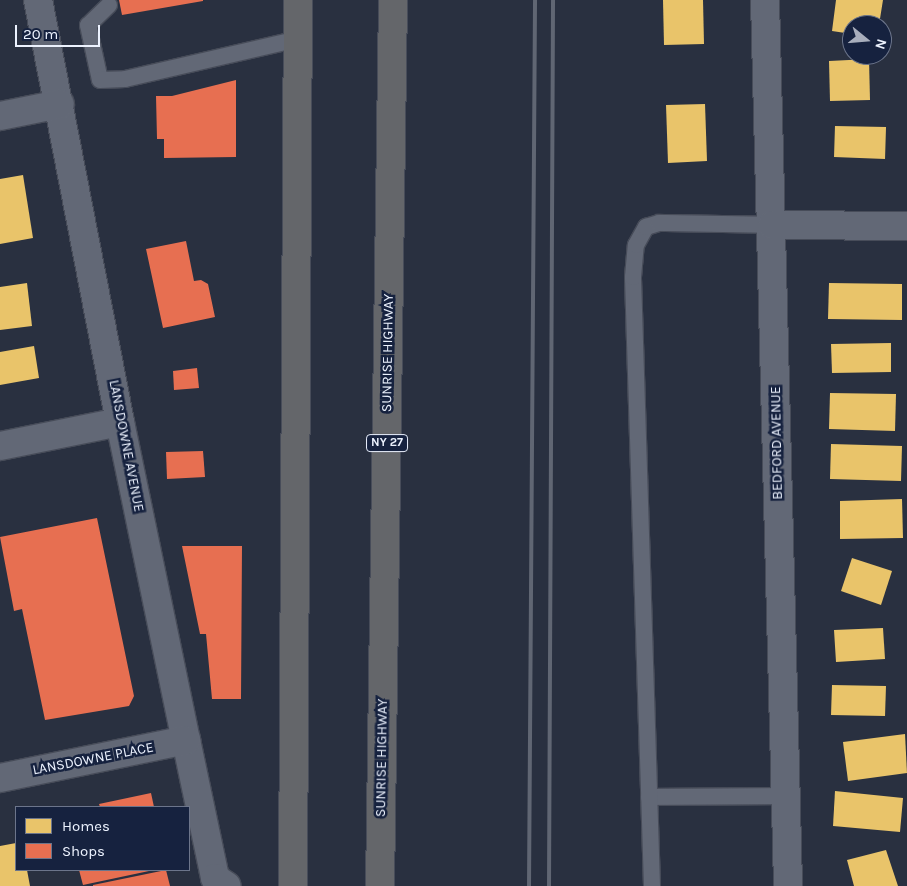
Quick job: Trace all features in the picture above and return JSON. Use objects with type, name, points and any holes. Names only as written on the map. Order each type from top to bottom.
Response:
[{"type":"highway","points":[[293,886],[298,0]]},
{"type":"highway","name":"SUNRISE HIGHWAY","points":[[380,886],[393,0]]},
{"type":"street","name":"LANSDOWNE AVENUE","points":[[38,0],[60,104],[120,422],[186,740],[216,878],[227,886]]},
{"type":"street","name":"BEDFORD AVENUE","points":[[765,0],[788,886]]},
{"type":"street","points":[[0,116],[60,104]]},
{"type":"street","points":[[772,224],[907,226]]},
{"type":"street","points":[[0,446],[120,422]]},
{"type":"street","name":"LANSDOWNE PLACE","points":[[0,778],[186,740]]},
{"type":"lane","points":[[108,5],[88,25],[100,80],[125,79],[298,39]]},
{"type":"lane","points":[[652,886],[633,277],[636,245],[646,227],[659,223],[772,224]]},
{"type":"lane","points":[[649,797],[786,796]]},
{"type":"building: Homes","points":[[663,0],[703,0],[704,44],[664,45]]},
{"type":"building: Homes","points":[[836,0],[883,0],[881,15],[842,15],[842,32],[832,31]]},
{"type":"building: Homes","points":[[842,60],[842,65],[869,65],[870,100],[830,101],[829,61]]},
{"type":"building: Homes","points":[[705,104],[707,161],[668,163],[666,105]]},
{"type":"building: Homes","points":[[835,126],[886,127],[885,159],[834,157]]},
{"type":"building: Homes","points":[[23,175],[33,238],[0,244],[0,179]]},
{"type":"building: Homes","points":[[27,283],[32,326],[0,330],[0,287]]},
{"type":"building: Homes","points":[[829,283],[902,284],[902,320],[828,319]]},
{"type":"building: Homes","points":[[891,343],[891,372],[832,373],[831,344]]},
{"type":"building: Homes","points":[[34,346],[39,378],[0,385],[0,352]]},
{"type":"building: Homes","points":[[830,393],[896,394],[895,431],[829,429]]},
{"type":"building: Homes","points":[[831,444],[902,446],[901,481],[830,479]]},
{"type":"building: Homes","points":[[902,499],[903,538],[840,539],[840,501]]},
{"type":"building: Homes","points":[[852,558],[892,571],[881,605],[841,591]]},
{"type":"building: Homes","points":[[883,628],[885,659],[836,662],[834,630]]},
{"type":"building: Homes","points":[[832,685],[886,686],[885,716],[831,715]]},
{"type":"building: Homes","points":[[905,734],[907,773],[848,781],[843,742]]},
{"type":"building: Homes","points":[[835,791],[903,798],[900,832],[833,826]]},
{"type":"building: Homes","points":[[15,843],[15,871],[27,871],[30,886],[0,886],[0,846]]},
{"type":"building: Homes","points":[[886,850],[898,886],[854,886],[847,860]]},
{"type":"building: Shops","points":[[119,0],[203,0],[203,1],[122,15]]},
{"type":"building: Shops","points":[[236,80],[236,157],[164,158],[164,139],[157,139],[156,96],[172,96]]},
{"type":"building: Shops","points":[[186,241],[194,281],[201,280],[208,284],[215,317],[163,328],[146,249]]},
{"type":"building: Shops","points":[[197,368],[199,388],[174,390],[173,371]]},
{"type":"building: Shops","points":[[203,451],[205,477],[167,479],[166,452]]},
{"type":"building: Shops","points":[[97,518],[134,696],[129,706],[45,720],[22,609],[14,611],[0,537]]},
{"type":"building: Shops","points":[[182,546],[242,546],[241,699],[212,699],[206,634],[200,634]]},
{"type":"building: Shops","points":[[151,793],[154,806],[100,806],[99,804]]},
{"type":"building: Shops","points":[[79,871],[149,871],[83,885]]},
{"type":"building: Shops","points":[[166,871],[170,886],[93,886]]},
{"type":"railway","points":[[529,886],[535,0]]},
{"type":"railway","points":[[549,886],[553,0]]}]
